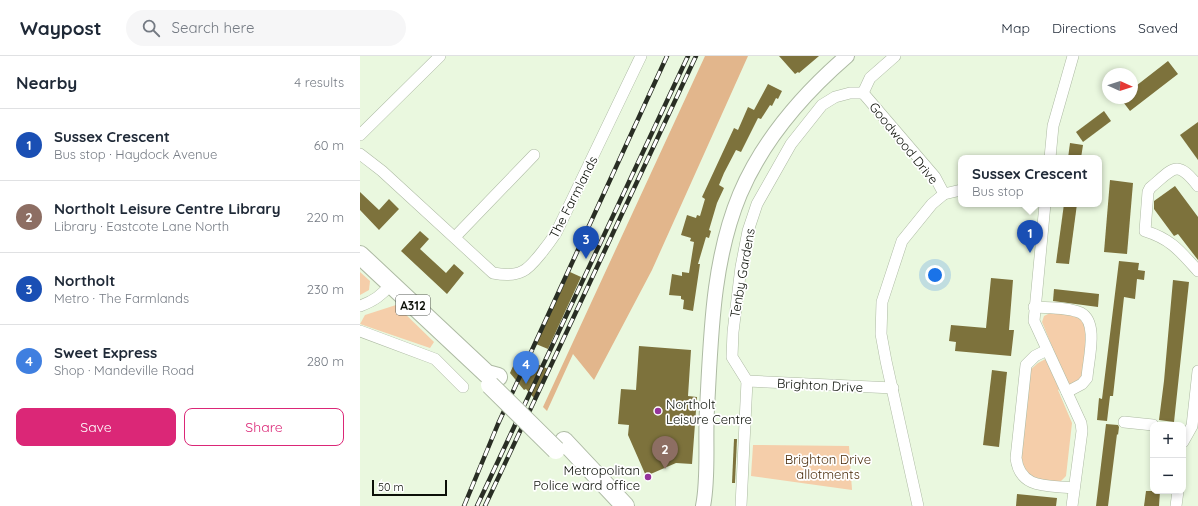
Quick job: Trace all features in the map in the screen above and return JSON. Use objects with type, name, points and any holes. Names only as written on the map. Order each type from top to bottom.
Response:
[{"type":"main road","name":"A312","points":[[360,255],[625,506]]},
{"type":"main road","name":"A312","points":[[560,445],[610,506]]},
{"type":"street","points":[[360,135],[440,56]]},
{"type":"street","name":"The Farmlands","points":[[360,154],[382,171],[493,273],[506,275],[524,271],[549,244],[556,233],[641,56]]},
{"type":"street","points":[[703,506],[715,295],[730,222],[740,194],[756,162],[782,123],[811,89],[847,56]]},
{"type":"street","points":[[863,93],[870,78],[895,56]]},
{"type":"street","points":[[1050,155],[1053,126],[1073,56]]},
{"type":"street","name":"Tenby Gardens","points":[[747,382],[739,371],[732,357],[733,332],[741,267],[748,232],[757,204],[791,144],[822,105],[835,97],[850,92],[863,93]]},
{"type":"street","name":"Goodwood Drive","points":[[863,93],[934,176],[944,194]]},
{"type":"street","points":[[455,237],[534,155]]},
{"type":"street","points":[[1198,186],[1187,172],[1180,168],[1173,169],[1150,188],[1148,192],[1145,231],[1161,236],[1174,246],[1198,271]]},
{"type":"street","points":[[918,506],[882,334],[882,302],[902,241],[922,214],[944,194],[958,191]]},
{"type":"street","points":[[1045,207],[1034,307],[1034,321],[1078,413],[1082,431],[1072,506]]},
{"type":"street","points":[[360,306],[371,302],[381,295],[391,284]]},
{"type":"street","points":[[1034,307],[1071,310],[1081,314],[1089,321],[1092,330],[1086,378],[1082,384],[1068,392]]},
{"type":"street","points":[[360,331],[435,359],[463,387]]},
{"type":"street","points":[[1047,350],[1035,356],[1026,366],[1023,378],[1016,458],[1017,469],[1023,478],[1032,483],[1074,488]]},
{"type":"street","points":[[1186,433],[1192,426],[1198,371]]},
{"type":"street","points":[[740,506],[747,382]]},
{"type":"street","name":"Brighton Drive","points":[[747,382],[893,388]]},
{"type":"street","points":[[1124,422],[1150,425]]},
{"type":"street","points":[[1176,506],[1178,494]]},
{"type":"green space","points":[[360,272],[370,281],[369,290],[360,295]]},
{"type":"green space","points":[[396,305],[434,342],[430,348],[360,324],[365,315]]},
{"type":"green space","points":[[1050,313],[1078,318],[1087,329],[1088,336],[1083,376],[1074,384],[1058,390],[1072,423],[1066,476],[1060,482],[1033,479],[1024,473],[1021,460],[1029,371],[1038,363],[1055,354],[1042,322],[1044,316]]},
{"type":"green space","name":"Brighton Drive allotments","points":[[753,445],[849,446],[852,490],[751,476]]},
{"type":"shaded area","points":[[705,56],[748,56],[652,270],[594,380],[573,354],[547,411],[543,407]]},
{"type":"building","points":[[779,56],[819,56],[799,73],[798,72],[795,74]]},
{"type":"building","points":[[1168,61],[1178,74],[1130,111],[1125,104],[1138,104],[1138,84]]},
{"type":"building","points":[[768,84],[782,91],[778,99],[776,98],[772,106],[770,105],[761,119],[758,118],[741,152],[736,150],[724,173],[719,185],[724,188],[717,203],[709,230],[711,231],[709,238],[706,237],[698,264],[700,264],[693,311],[683,309],[684,300],[681,299],[681,296],[669,295],[672,274],[682,276],[682,272],[689,273],[694,242],[690,241],[691,238],[681,235],[687,215],[696,218],[697,215],[700,216],[705,199],[702,197],[734,128],[738,130],[748,107],[754,110]]},
{"type":"building","points":[[1104,111],[1111,121],[1083,142],[1076,132]]},
{"type":"building","points":[[1198,122],[1198,160],[1180,135]]},
{"type":"building","points":[[1070,143],[1083,145],[1081,155],[1068,155]]},
{"type":"building","points":[[1110,180],[1133,183],[1127,254],[1104,252]]},
{"type":"building","points":[[1175,186],[1198,217],[1198,260],[1178,234],[1174,236],[1154,209],[1154,201]]},
{"type":"building","points":[[360,192],[379,210],[389,199],[399,209],[379,230],[360,210]]},
{"type":"building","points":[[1064,207],[1077,207],[1069,264],[1056,263]]},
{"type":"building","points":[[420,231],[429,239],[420,249],[446,273],[454,264],[464,273],[447,294],[401,251]]},
{"type":"building","points":[[1119,261],[1139,263],[1138,270],[1145,271],[1144,280],[1137,279],[1135,299],[1124,297],[1113,396],[1110,396],[1107,421],[1097,420],[1099,398],[1102,399]]},
{"type":"building","points":[[570,272],[581,277],[548,349],[536,344]]},
{"type":"building","points":[[991,278],[1013,280],[1009,330],[1014,330],[1011,356],[955,351],[956,342],[949,341],[951,325],[986,328]]},
{"type":"building","points":[[1173,280],[1189,282],[1174,422],[1159,420]]},
{"type":"building","points":[[1054,289],[1099,294],[1098,307],[1053,301]]},
{"type":"building","name":"Northolt Leisure Centre","points":[[639,346],[691,350],[688,396],[697,397],[692,464],[676,463],[646,476],[628,435],[629,425],[618,424],[621,389],[636,390]]},
{"type":"building","points":[[518,355],[548,369],[534,398],[526,389],[524,390],[510,373]]},
{"type":"building","points":[[992,370],[1007,372],[999,447],[983,445]]},
{"type":"building","points":[[1106,424],[1118,425],[1119,427],[1108,506],[1096,506]]},
{"type":"building","points":[[734,439],[737,439],[735,483],[732,483]]},
{"type":"building","points":[[1146,491],[1150,491],[1150,494],[1160,494],[1159,506],[1144,506]]},
{"type":"building","points":[[1017,494],[1057,498],[1056,506],[1016,506]]},
{"type":"railway","points":[[464,506],[498,424],[667,56]]},
{"type":"railway","points":[[477,506],[688,56]]},
{"type":"railway","points":[[485,506],[696,56]]},
{"type":"place","name":"Sussex Crescent","points":[[1030,253]]},
{"type":"place","name":"Northolt","points":[[586,259]]},
{"type":"place","name":"Sweet Express","points":[[526,384]]},
{"type":"place","name":"Northolt Leisure Centre","points":[[658,411]]},
{"type":"place","name":"Northolt Leisure Centre Library","points":[[665,469]]},
{"type":"place","name":"Metropolitan Police ward office","points":[[648,477]]}]
